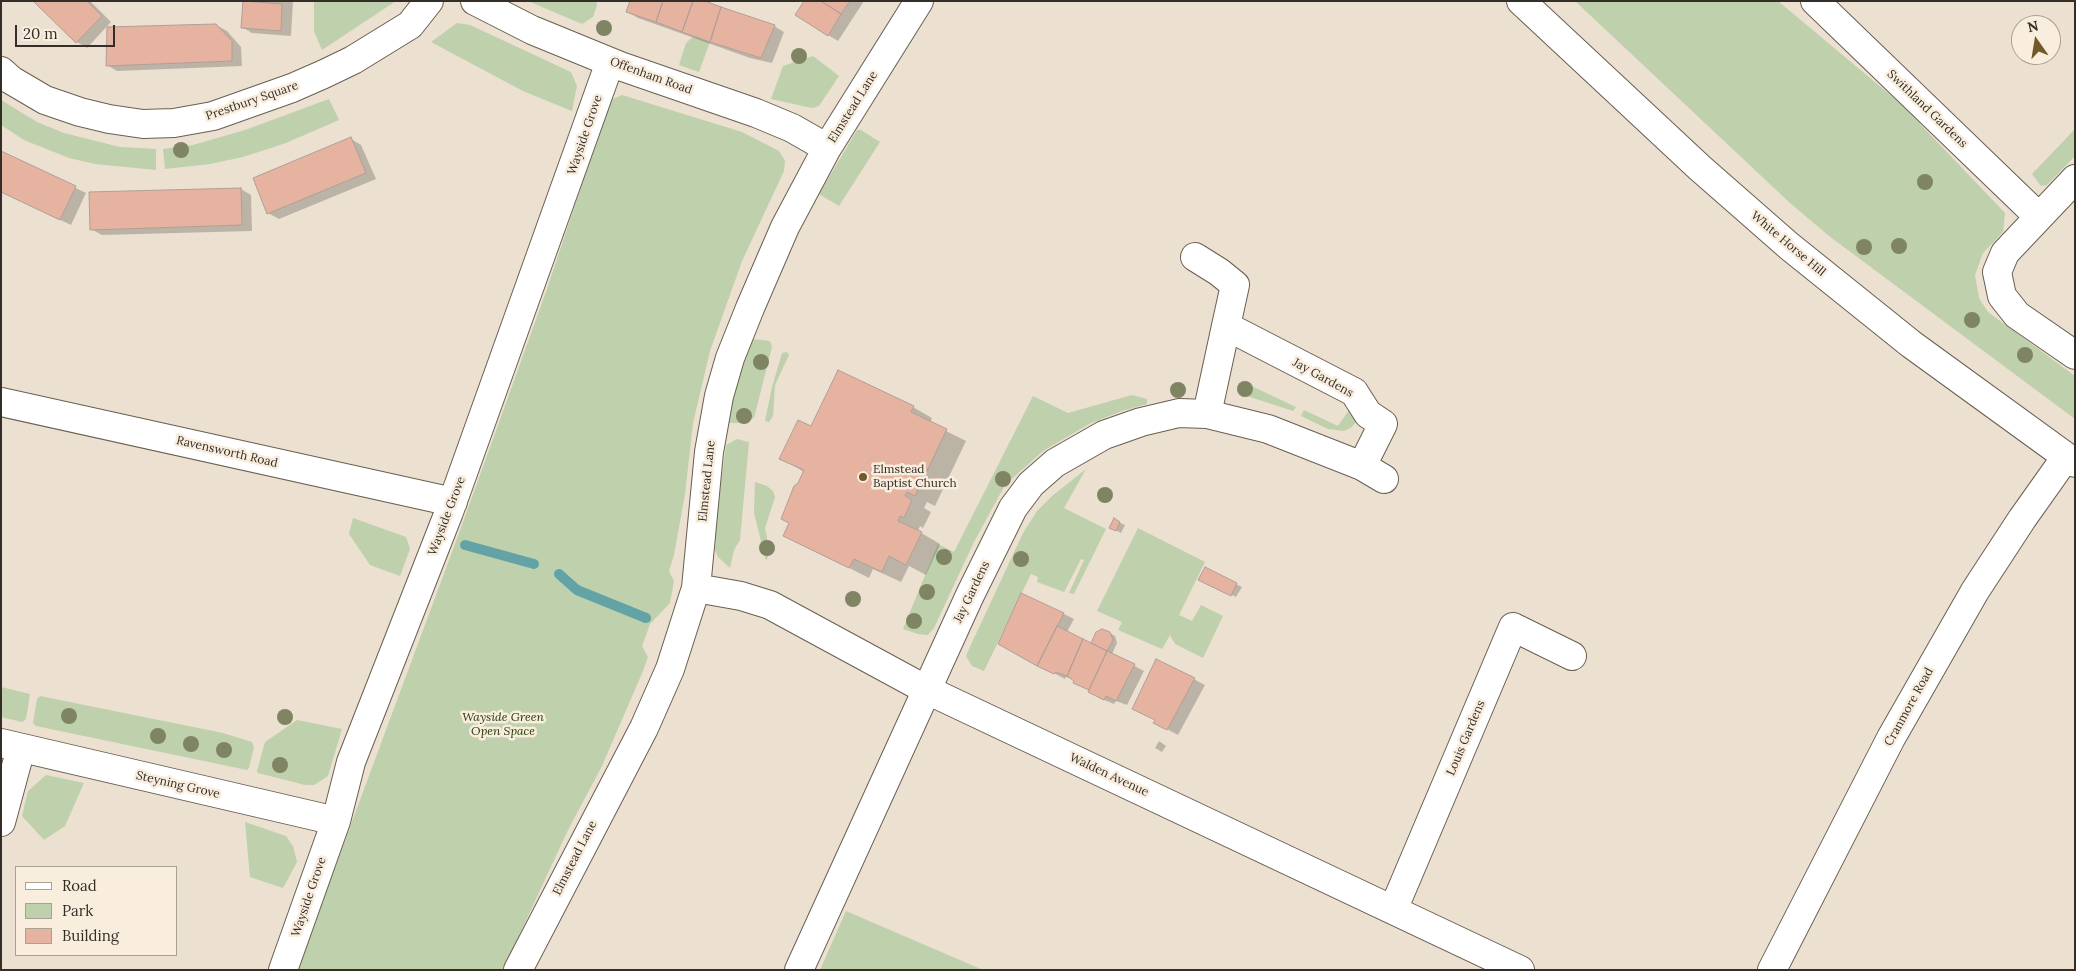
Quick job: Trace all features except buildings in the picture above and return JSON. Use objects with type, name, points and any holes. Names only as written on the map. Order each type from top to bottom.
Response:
[{"type":"street","name":"Prestbury Square","points":[[1,71],[11,80],[45,100],[80,112],[143,124],[174,123],[213,116],[292,88],[324,74],[353,60],[410,25],[429,1]]},
{"type":"street","name":"Offenham Road","points":[[475,1],[532,30],[610,62],[752,111],[792,128],[827,148]]},
{"type":"street","name":"Elmstead Lane","points":[[518,970],[644,728],[670,669],[696,588],[709,452],[724,375],[750,308],[785,227],[827,148],[919,1]]},
{"type":"street","name":"White Horse Hill","points":[[1521,1],[1700,168],[1789,246],[1911,344],[2071,460]]},
{"type":"street","name":"Swithland Gardens","points":[[1815,1],[2039,217]]},
{"type":"street","name":"Wayside Grove","points":[[283,970],[336,821],[351,762],[453,502],[521,318],[610,62]]},
{"type":"street","points":[[2075,179],[2005,253],[1997,272],[2002,296],[2017,315],[2075,356]]},
{"type":"street","points":[[1195,257],[1234,285],[1206,414]]},
{"type":"street","name":"Jay Gardens","points":[[799,970],[925,689],[1013,508],[1031,484],[1055,463],[1104,435],[1141,422],[1179,413],[1206,414],[1268,429],[1372,473],[1383,424],[1368,414],[1354,392],[1226,326]]},
{"type":"street","name":"Ravensworth Road","points":[[1,402],[453,502]]},
{"type":"street","name":"Cranmore Road","points":[[1772,970],[1891,738],[1970,599],[2022,519],[2071,460]]},
{"type":"street","name":"Walden Avenue","points":[[696,588],[741,596],[770,606],[925,689],[1520,970]]},
{"type":"street","name":"Louis Gardens","points":[[1394,910],[1513,627],[1572,656]]},
{"type":"street","name":"Steyning Grove","points":[[1,822],[11,746],[336,821]]},
{"type":"green space","points":[[314,1],[396,1],[322,50],[314,31]]},
{"type":"green space","points":[[528,1],[596,1],[597,5],[593,17],[582,24]]},
{"type":"green space","points":[[1575,1],[1778,1],[1901,104],[2005,213],[2003,232],[1983,253],[1975,275],[1979,298],[1988,312],[2075,376],[2075,419],[1829,236],[1790,203]]},
{"type":"green space","points":[[457,23],[470,25],[571,72],[577,86],[572,111],[523,91],[431,42]]},
{"type":"green space","points":[[693,37],[710,42],[699,72],[679,65],[686,43]]},
{"type":"green space","points":[[813,56],[839,76],[819,106],[812,108],[771,99],[783,66]]},
{"type":"green space","name":"Wayside Green Open Space","points":[[622,95],[742,132],[779,151],[785,161],[784,171],[742,261],[710,351],[693,423],[685,494],[674,555],[669,571],[674,581],[670,603],[650,624],[642,646],[648,657],[643,671],[602,766],[568,830],[503,970],[297,970],[462,525],[547,289],[611,100]]},
{"type":"green space","points":[[329,99],[339,120],[286,143],[243,157],[210,164],[165,169],[163,149],[193,145],[245,130]]},
{"type":"green space","points":[[1,100],[37,122],[64,133],[120,147],[156,149],[156,170],[95,164],[69,158],[24,140],[1,125]]},
{"type":"green space","points":[[2075,129],[2075,156],[2047,185],[2041,186],[2032,174]]},
{"type":"green space","points":[[857,130],[861,130],[880,142],[839,206],[819,194]]},
{"type":"green space","points":[[753,339],[770,341],[772,347],[754,418],[739,423],[727,423],[747,347]]},
{"type":"green space","points":[[787,352],[789,355],[775,385],[773,416],[769,422],[765,421],[782,353]]},
{"type":"green space","points":[[1243,382],[1296,407],[1293,411],[1238,393]]},
{"type":"green space","points":[[1132,395],[1147,399],[1147,404],[1091,423],[1043,451],[1005,485],[974,542],[934,628],[928,635],[903,629],[938,544],[954,552],[1033,396],[1068,413]]},
{"type":"green space","points":[[1351,407],[1359,418],[1352,427],[1344,431],[1328,429],[1301,416],[1304,410],[1338,426]]},
{"type":"green space","points":[[737,439],[749,442],[740,540],[734,550],[730,568],[718,557],[715,550],[717,513],[726,445]]},
{"type":"green space","points":[[1086,469],[1064,508],[1106,529],[1074,594],[1069,593],[1084,560],[1081,559],[1064,592],[1037,582],[1038,577],[1031,574],[984,671],[972,666],[966,656],[1023,533],[1037,511],[1052,496]]},
{"type":"green space","points":[[755,482],[767,486],[773,491],[775,497],[765,528],[770,553],[766,561],[754,513]]},
{"type":"green space","points":[[353,518],[406,537],[410,549],[400,576],[370,565],[349,534]]},
{"type":"green space","points":[[1138,528],[1205,562],[1179,615],[1192,621],[1201,605],[1223,616],[1203,658],[1175,644],[1170,635],[1162,649],[1118,630],[1122,622],[1097,611]]},
{"type":"green space","points":[[1,687],[30,694],[26,719],[22,722],[1,717]]},
{"type":"green space","points":[[40,696],[223,733],[252,742],[254,747],[249,768],[247,770],[36,726],[33,723],[37,699]]},
{"type":"green space","points":[[297,720],[342,729],[328,776],[314,785],[305,785],[258,773],[257,771],[265,742]]},
{"type":"green space","points":[[46,775],[84,783],[65,826],[44,840],[22,816],[28,791]]},
{"type":"green space","points":[[245,822],[286,836],[293,846],[297,862],[283,888],[250,877]]},
{"type":"green space","points":[[846,911],[983,970],[820,970]]},
{"type":"waterway","points":[[465,545],[534,564]]},
{"type":"waterway","points":[[559,574],[577,590],[646,618]]},
{"type":"place","name":"Elmstead Baptist Church","points":[[863,477]]}]
